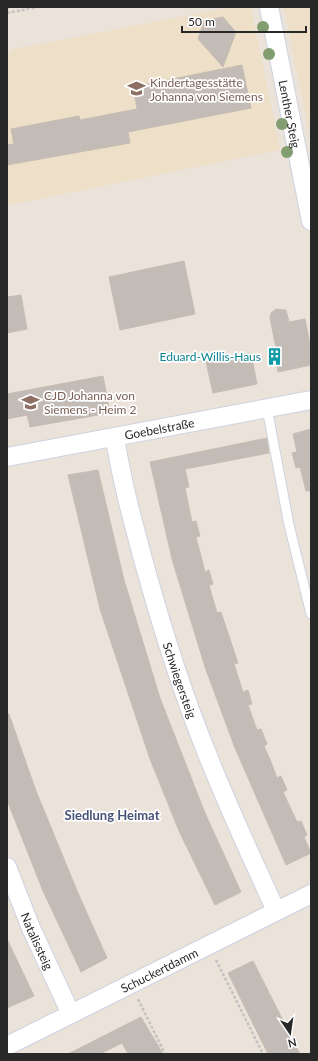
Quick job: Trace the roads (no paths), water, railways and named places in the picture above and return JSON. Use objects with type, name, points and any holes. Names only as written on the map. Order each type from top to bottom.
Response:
[{"type":"street","name":"Lenther Steig","points":[[269,7],[311,221]]},
{"type":"street","name":"Goebelstraße","points":[[7,457],[115,438],[311,400]]},
{"type":"street","name":"Schwiegersteig","points":[[115,438],[122,481],[161,625],[206,751],[276,911]]},
{"type":"street","name":"Natalissteig","points":[[7,867],[32,928],[71,1014]]},
{"type":"street","name":"Schuckertdamm","points":[[7,1046],[311,894]]},
{"type":"lane","points":[[267,408],[289,525],[311,614]]},
{"type":"place","name":"Kindertagesstätte Johanna von Siemens","points":[[137,89]]},
{"type":"place","name":"Eduard-Willis-Haus","points":[[274,356]]},
{"type":"place","name":"CJD Johanna von Siemens - Heim 2","points":[[31,402]]},
{"type":"district","name":"Siedlung Heimat","points":[[112,815]]}]
